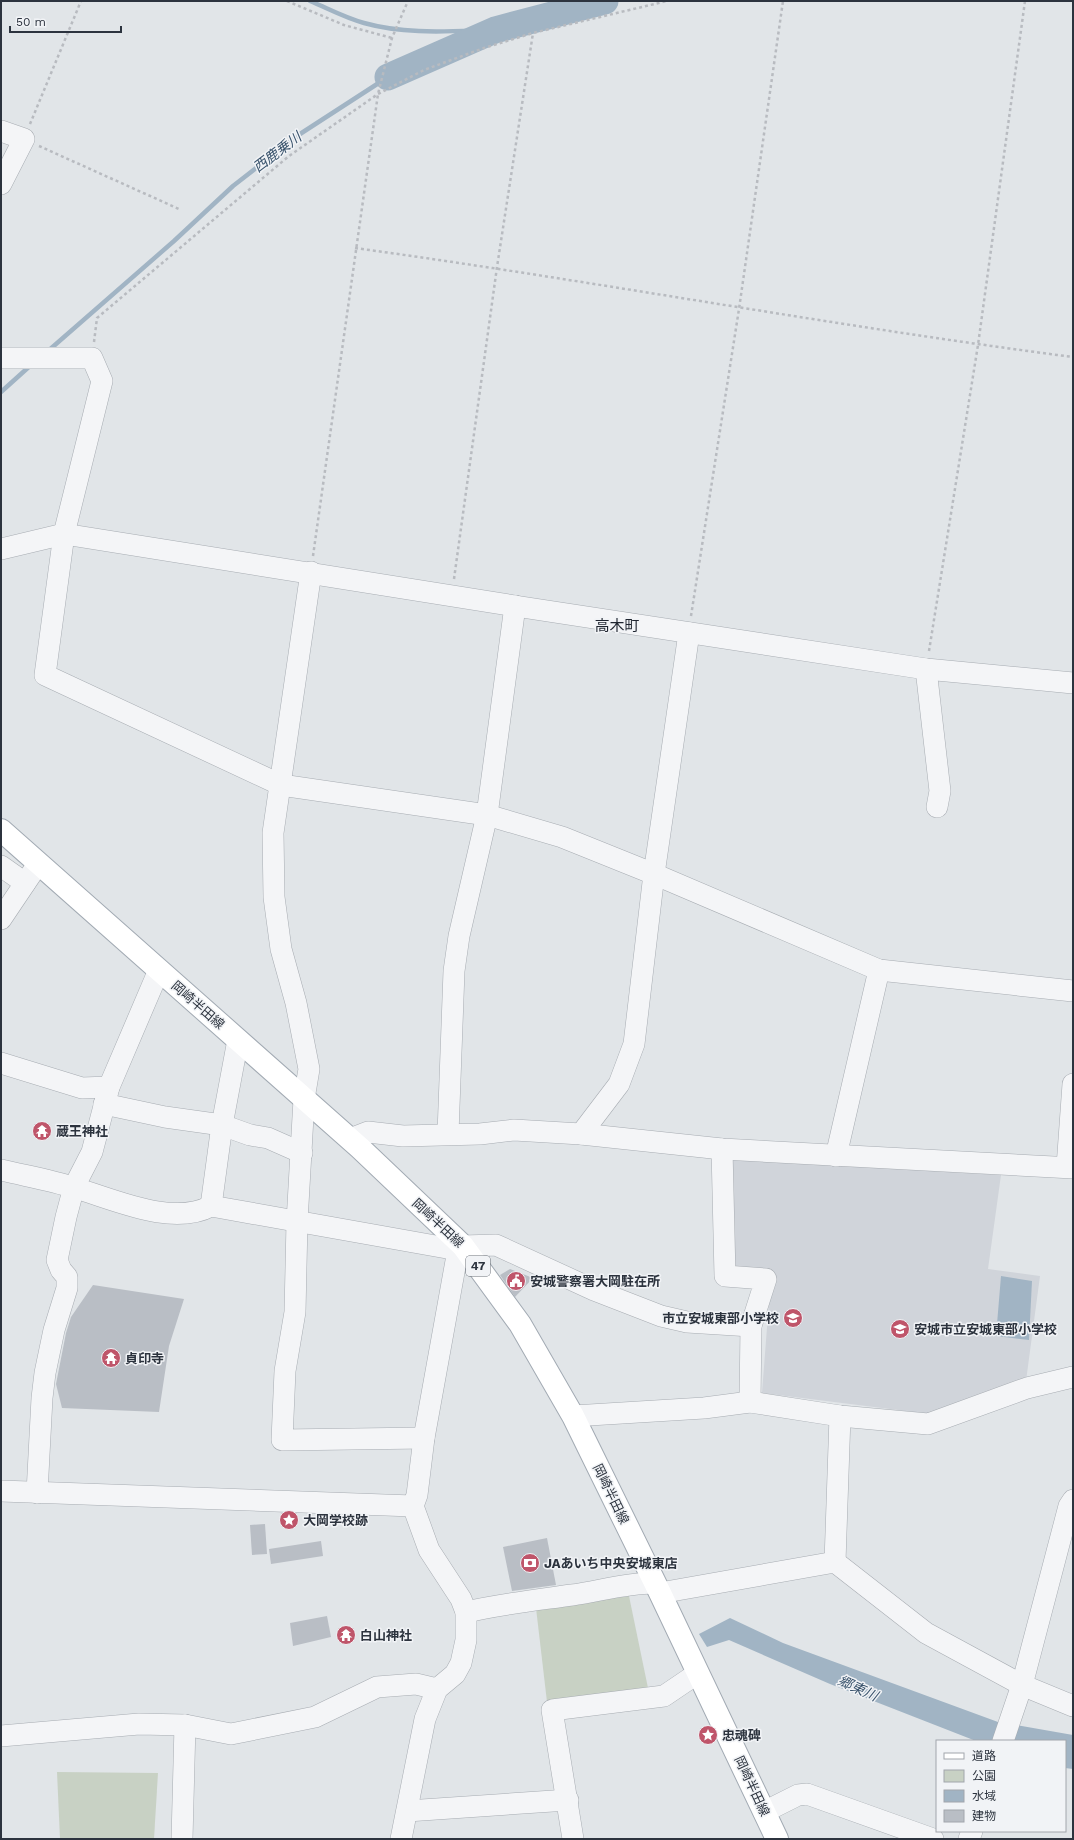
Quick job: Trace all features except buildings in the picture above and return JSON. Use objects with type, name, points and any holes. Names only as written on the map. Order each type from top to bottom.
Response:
[{"type":"main road","name":"岡崎半田線","points":[[1,830],[350,1139],[461,1248],[520,1324],[573,1416],[777,1839]]},
{"type":"street","points":[[1,131],[24,139],[1,184]]},
{"type":"street","points":[[1,358],[92,358],[102,382],[64,534],[45,675],[281,785],[487,815],[562,837],[654,874],[879,970],[1073,991]]},
{"type":"street","points":[[1,549],[64,534],[311,572],[515,606],[926,669],[1073,683]]},
{"type":"street","points":[[311,572],[273,833],[274,897],[281,949],[296,1003],[309,1069],[304,1099],[297,1222],[295,1312],[285,1371],[282,1440],[424,1438]]},
{"type":"street","points":[[448,1134],[454,971],[459,936],[487,815],[515,606]]},
{"type":"street","points":[[581,1134],[619,1084],[634,1044],[654,874],[688,633]]},
{"type":"street","points":[[926,669],[940,791],[937,807]]},
{"type":"street","points":[[1,919],[38,864]]},
{"type":"street","points":[[1,866],[25,883]]},
{"type":"street","points":[[37,1493],[42,1398],[45,1373],[54,1330],[67,1288],[67,1277],[61,1270],[57,1260],[58,1249],[74,1187],[92,1152],[106,1095],[159,970]]},
{"type":"street","points":[[836,1156],[879,970]]},
{"type":"street","points":[[211,1206],[222,1125],[238,1040]]},
{"type":"street","points":[[1,1063],[106,1095],[165,1117],[222,1125],[250,1135],[268,1138],[302,1153]]},
{"type":"street","points":[[350,1139],[368,1132],[403,1136],[480,1134],[514,1130],[581,1134],[722,1149],[1070,1168],[1073,1084]]},
{"type":"street","points":[[722,1149],[725,1276],[766,1279],[751,1326],[750,1402]]},
{"type":"street","points":[[1,1170],[74,1187],[135,1207],[182,1214],[211,1206],[265,1214],[297,1222],[461,1248],[496,1245],[594,1290],[660,1316],[687,1322],[751,1326]]},
{"type":"street","points":[[401,1839],[426,1719],[437,1689],[455,1674],[461,1663],[466,1640],[466,1612],[461,1599],[429,1550],[413,1506],[417,1496],[424,1438],[461,1248]]},
{"type":"street","points":[[573,1416],[704,1408],[750,1402],[840,1416],[928,1424],[1027,1388],[1073,1377]]},
{"type":"street","points":[[835,1562],[840,1416]]},
{"type":"street","points":[[1,1491],[413,1506]]},
{"type":"street","points":[[1002,1740],[1022,1685],[1069,1506],[1073,1500]]},
{"type":"street","points":[[466,1612],[499,1605],[574,1595],[612,1586],[638,1583],[657,1588],[835,1562],[926,1632],[1022,1685],[1073,1706]]},
{"type":"street","points":[[573,1839],[568,1800],[552,1710],[664,1696],[698,1673]]},
{"type":"street","points":[[1,1736],[139,1724],[185,1725],[231,1734],[315,1717],[377,1688],[416,1684],[437,1689]]},
{"type":"street","points":[[182,1839],[185,1725]]},
{"type":"street","points":[[764,1812],[798,1795],[807,1794],[933,1839]]},
{"type":"street","points":[[407,1811],[568,1800]]},
{"type":"path","points":[[81,1],[24,139],[179,209]]},
{"type":"path","points":[[287,1],[344,25],[392,38]]},
{"type":"path","points":[[311,572],[355,248],[378,94],[392,38],[408,1]]},
{"type":"path","points":[[92,358],[97,318],[288,156],[378,94],[424,70],[484,48],[533,33],[668,1]]},
{"type":"path","points":[[688,633],[739,308],[783,1]]},
{"type":"path","points":[[926,669],[978,345],[1025,1]]},
{"type":"path","points":[[452,596],[497,267],[533,33]]},
{"type":"path","points":[[355,248],[497,267],[739,308],[978,345],[1073,357]]},
{"type":"shaded area","name":"安城市立安城東部小学校","points":[[733,1159],[1001,1175],[988,1269],[1040,1276],[1026,1381],[930,1414],[762,1393],[771,1275],[731,1277],[728,1165]]},
{"type":"green space","points":[[629,1596],[648,1688],[547,1702],[536,1608]]},
{"type":"green space","points":[[57,1772],[158,1773],[154,1839],[60,1839]]},
{"type":"water","points":[[1001,1276],[1032,1281],[1029,1340],[996,1336]]},
{"type":"water","name":"郷東川","points":[[730,1618],[783,1643],[998,1722],[1073,1735],[1073,1769],[1066,1768],[1066,1740],[973,1740],[830,1684],[729,1640],[707,1647],[699,1634]]},
{"type":"waterway","points":[[310,1],[350,18],[380,27],[413,31],[495,30]]},
{"type":"waterway","name":"西鹿乗川","points":[[388,77],[495,30],[605,1]]},
{"type":"waterway","name":"西鹿乗川","points":[[48,351],[174,241],[233,186],[300,134],[388,77]]},
{"type":"waterway","name":"西鹿乗川","points":[[1,392],[31,365]]},
{"type":"place","name":"蔵王神社","points":[[42,1131]]},
{"type":"place","name":"安城警察署大岡駐在所","points":[[516,1281]]},
{"type":"place","name":"市立安城東部小学校","points":[[793,1318]]},
{"type":"place","name":"安城市立安城東部小学校","points":[[900,1329]]},
{"type":"place","name":"貞印寺","points":[[111,1358]]},
{"type":"place","name":"大岡学校跡","points":[[289,1520]]},
{"type":"place","name":"JAあいち中央安城東店","points":[[530,1563]]},
{"type":"place","name":"白山神社","points":[[346,1635]]},
{"type":"place","name":"忠魂碑","points":[[708,1735]]},
{"type":"district","name":"高木町","points":[[617,626]]}]
